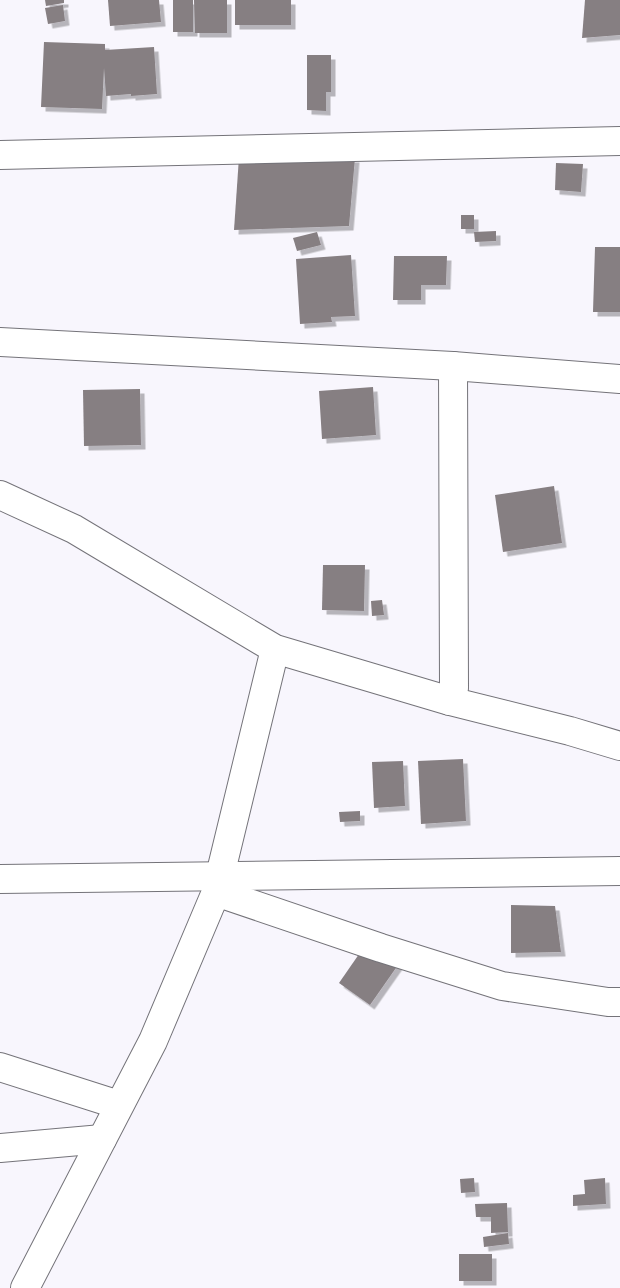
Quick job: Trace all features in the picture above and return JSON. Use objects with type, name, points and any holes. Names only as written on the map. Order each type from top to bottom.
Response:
[{"type":"street","points":[[0,155],[620,141]]},
{"type":"street","points":[[0,342],[453,366],[620,379]]},
{"type":"street","points":[[450,701],[454,688],[453,366]]},
{"type":"street","points":[[0,495],[74,529],[275,649],[450,701],[570,731],[620,746]]},
{"type":"street","points":[[25,1288],[152,1041],[218,884],[275,649]]},
{"type":"street","points":[[0,879],[218,884],[620,871]]},
{"type":"street","points":[[218,884],[381,948],[502,986],[608,1002],[620,1002]]},
{"type":"street","points":[[0,1067],[119,1105]]},
{"type":"street","points":[[0,1148],[102,1139]]},
{"type":"building","points":[[45,0],[64,0],[64,3],[46,6]]},
{"type":"building","points":[[108,0],[159,0],[161,22],[110,26]]},
{"type":"building","points":[[173,0],[193,0],[193,32],[173,32]]},
{"type":"building","points":[[194,0],[227,0],[227,33],[195,33]]},
{"type":"building","points":[[235,0],[291,0],[291,25],[235,25]]},
{"type":"building","points":[[585,0],[620,0],[620,35],[582,38]]},
{"type":"building","points":[[63,5],[65,21],[48,24],[45,8]]},
{"type":"building","points":[[44,42],[105,44],[105,50],[154,47],[157,94],[106,96],[104,68],[102,109],[41,107]]},
{"type":"building","points":[[307,55],[331,55],[331,92],[326,92],[326,111],[307,110]]},
{"type":"building","points":[[239,157],[355,158],[349,226],[234,230]]},
{"type":"building","points":[[556,163],[583,164],[581,192],[555,190]]},
{"type":"building","points":[[461,215],[474,215],[474,229],[461,229]]},
{"type":"building","points":[[496,231],[496,241],[475,242],[474,232]]},
{"type":"building","points":[[317,232],[321,245],[297,251],[293,238]]},
{"type":"building","points":[[595,247],[620,247],[620,312],[593,312]]},
{"type":"building","points":[[351,255],[355,316],[331,317],[332,322],[300,324],[296,259]]},
{"type":"building","points":[[394,256],[447,256],[446,285],[421,285],[421,300],[393,300]]},
{"type":"building","points":[[373,387],[376,435],[322,439],[319,391]]},
{"type":"building","points":[[140,389],[141,445],[84,446],[83,390]]},
{"type":"building","points":[[554,486],[562,543],[503,552],[495,495]]},
{"type":"building","points":[[323,565],[365,565],[364,611],[322,610]]},
{"type":"building","points":[[382,600],[384,615],[372,616],[371,601]]},
{"type":"building","points":[[463,759],[466,821],[421,824],[418,761]]},
{"type":"building","points":[[403,761],[405,806],[374,808],[372,762]]},
{"type":"building","points":[[360,811],[360,821],[340,822],[339,812]]},
{"type":"building","points":[[511,905],[555,906],[561,952],[511,953]]},
{"type":"building","points":[[366,944],[398,965],[370,1005],[339,983]]},
{"type":"building","points":[[474,1178],[475,1192],[461,1193],[460,1179]]},
{"type":"building","points":[[605,1178],[606,1204],[573,1206],[573,1195],[585,1194],[584,1180]]},
{"type":"building","points":[[507,1203],[508,1232],[491,1233],[491,1217],[476,1217],[475,1204]]},
{"type":"building","points":[[508,1233],[509,1244],[484,1247],[483,1237]]},
{"type":"building","points":[[459,1254],[492,1254],[492,1281],[459,1281]]}]
